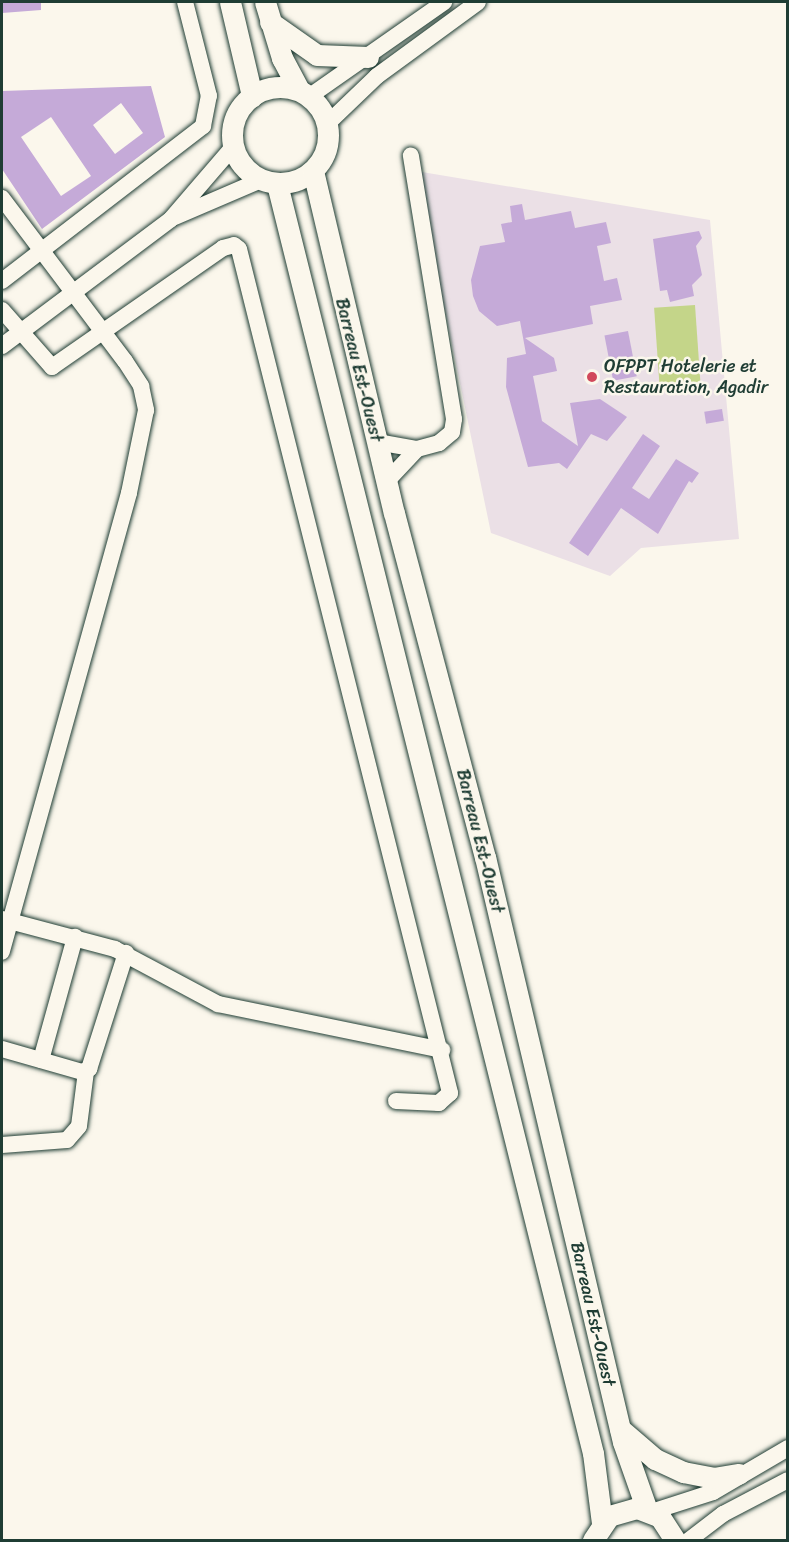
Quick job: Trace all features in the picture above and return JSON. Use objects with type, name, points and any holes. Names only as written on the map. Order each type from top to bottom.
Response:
[{"type":"main road","points":[[230,2],[252,96]]},
{"type":"main road","points":[[268,12],[304,93],[327,124],[327,150],[314,171],[290,183],[269,182],[239,161],[233,147],[235,118],[252,96],[275,87],[304,93]]},
{"type":"main road","points":[[268,12],[317,55],[368,57]]},
{"type":"main road","name":"Barreau Est-Ouest","points":[[314,171],[377,442],[485,857],[620,1429],[649,1511]]},
{"type":"main road","name":"Barreau Est-Ouest","points":[[269,182],[593,1453],[598,1532]]},
{"type":"main road","points":[[620,1429],[655,1459],[683,1472],[713,1478],[740,1474]]},
{"type":"main road","points":[[598,1532],[627,1509],[649,1511],[667,1524],[675,1540]]},
{"type":"street","points":[[2,281],[203,126],[209,96],[185,2]]},
{"type":"street","points":[[304,93],[368,57],[444,2]]},
{"type":"street","points":[[327,124],[377,76],[478,2]]},
{"type":"street","points":[[2,346],[171,219],[233,147]]},
{"type":"street","points":[[387,481],[417,449],[447,438],[454,419],[411,155]]},
{"type":"street","points":[[171,219],[269,182]]},
{"type":"street","points":[[2,952],[6,921],[145,424],[141,386],[103,332],[3,204]]},
{"type":"street","points":[[2,310],[52,367],[222,249],[234,245],[239,249],[441,1050],[448,1099],[396,1101]]},
{"type":"street","points":[[377,442],[417,449]]},
{"type":"street","points":[[6,921],[75,937],[126,953],[218,1004],[441,1050]]},
{"type":"street","points":[[40,1060],[75,937]]},
{"type":"street","points":[[2,1144],[67,1140],[79,1126],[86,1071],[126,953]]},
{"type":"street","points":[[2,1049],[86,1071]]},
{"type":"street","points":[[649,1511],[700,1498],[788,1448]]},
{"type":"street","points":[[689,1540],[723,1514],[788,1480]]},
{"type":"shaded area","name":"OFPPT Hotelerie et Restauration, Agadir","points":[[416,171],[710,220],[739,539],[641,548],[610,576],[491,533]]},
{"type":"green space","points":[[695,305],[701,387],[660,390],[654,308]]},
{"type":"building","points":[[2,2],[41,2],[41,10],[2,13]]},
{"type":"building","points":[[151,86],[165,137],[42,229],[2,169],[2,91]],"holes":[[[121,103],[143,133],[115,154],[93,125]],[[51,117],[91,176],[61,196],[21,137]]]},
{"type":"building","points":[[522,204],[525,220],[571,211],[575,228],[606,222],[611,243],[597,246],[604,281],[617,278],[622,300],[590,306],[593,324],[525,338],[554,358],[557,371],[533,376],[542,421],[578,446],[570,403],[600,399],[627,417],[607,441],[591,434],[567,469],[559,463],[528,467],[506,387],[507,358],[526,354],[520,321],[497,326],[479,311],[473,296],[471,280],[480,246],[505,242],[501,224],[512,222],[510,206]]},
{"type":"building","points":[[699,231],[702,238],[696,246],[702,275],[692,285],[694,296],[670,302],[667,290],[660,291],[653,239]]},
{"type":"building","points":[[628,331],[637,376],[613,381],[604,336]]},
{"type":"building","points":[[722,409],[724,421],[706,424],[704,412]]},
{"type":"building","points":[[643,434],[660,446],[632,488],[649,499],[676,459],[699,473],[692,483],[689,481],[658,534],[621,508],[588,556],[569,543]]},
{"type":"place","name":"OFPPT Hotelerie et Restauration, Agadir","points":[[592,377]]}]
